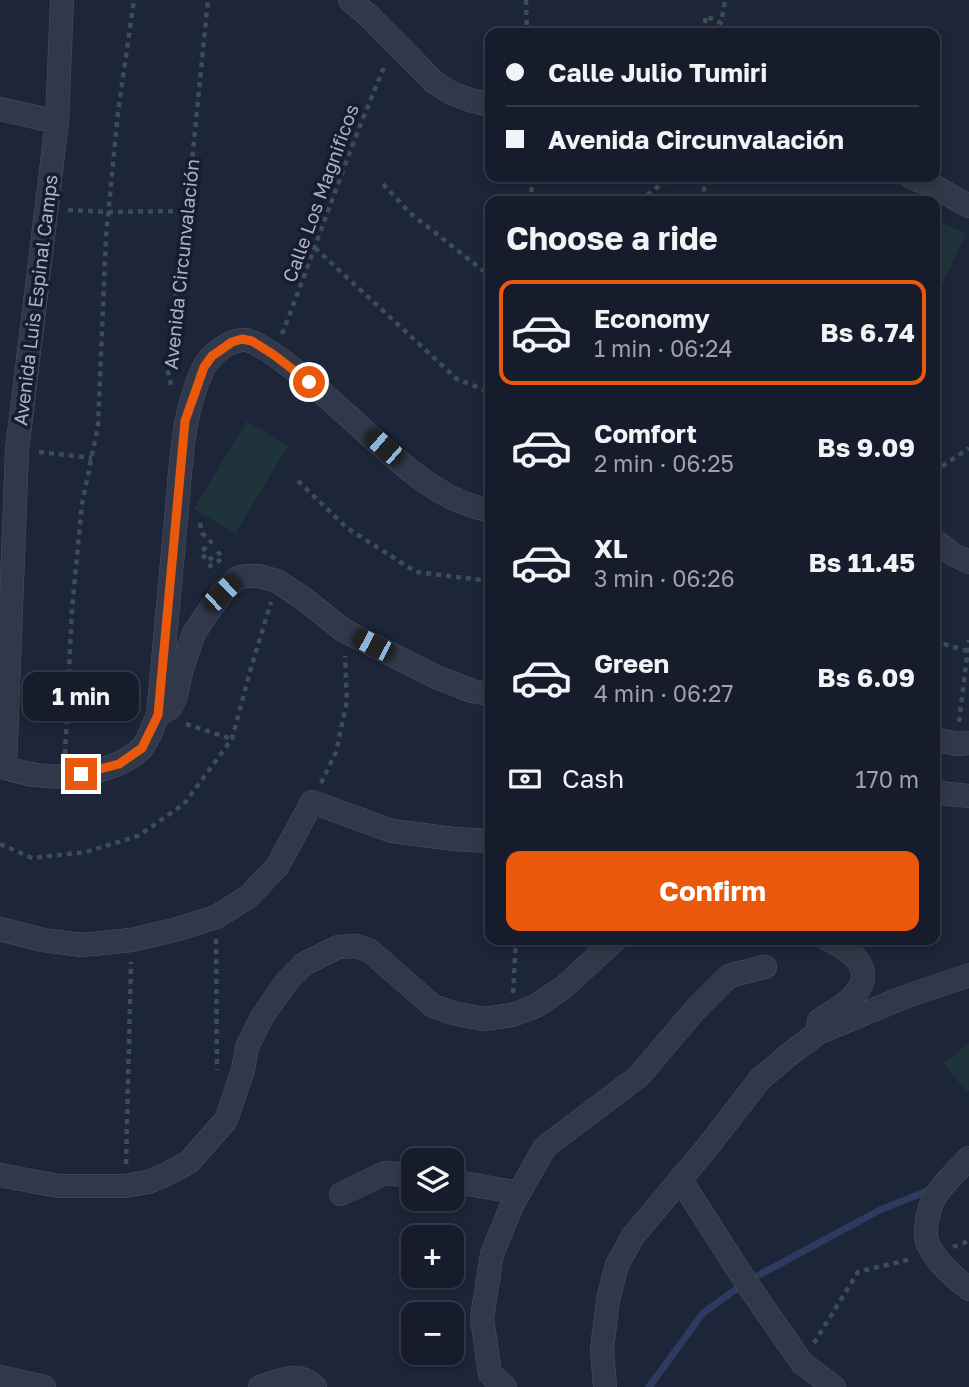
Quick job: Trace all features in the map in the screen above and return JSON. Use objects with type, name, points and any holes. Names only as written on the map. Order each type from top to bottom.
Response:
[{"type":"street","name":"Avenida Luis Espinal Camps","points":[[2,767],[17,450],[57,122],[62,0]]},
{"type":"street","points":[[350,0],[434,82],[451,93],[485,104]]},
{"type":"street","points":[[0,109],[57,122]]},
{"type":"street","points":[[923,182],[969,206]]},
{"type":"street","points":[[2,767],[38,776],[64,777],[119,764],[142,748],[158,715],[185,421],[204,367],[212,356],[223,348],[242,339],[252,341],[327,396],[416,475],[447,496],[485,509]]},
{"type":"street","points":[[940,544],[969,562]]},
{"type":"street","points":[[158,715],[171,707],[175,699],[194,634],[222,593],[237,578],[246,576],[277,581],[343,629],[436,677],[485,693]]},
{"type":"street","points":[[940,740],[963,744]]},
{"type":"street","points":[[940,793],[969,796]]},
{"type":"street","points":[[0,929],[43,940],[82,945],[132,940],[216,917],[248,897],[277,867],[312,802],[392,831],[485,841]]},
{"type":"street","points":[[0,1175],[58,1186],[125,1185],[148,1182],[189,1162],[226,1120],[243,1070],[247,1047],[262,1017],[287,981],[304,964],[338,947],[357,946],[370,951],[433,1006],[483,1019],[512,1015],[536,1006],[564,987],[610,945]]},
{"type":"street","points":[[818,1033],[818,1020],[856,994],[863,975],[861,965],[854,956],[840,945]]},
{"type":"street","points":[[505,1387],[490,1374],[482,1318],[492,1254],[512,1205],[545,1147],[639,1076],[694,1011],[729,976],[765,967]]},
{"type":"street","points":[[604,1387],[602,1349],[608,1300],[617,1265],[634,1236],[760,1079],[818,1033],[902,998],[969,975]]},
{"type":"street","points":[[969,1158],[933,1200],[927,1222],[927,1241],[934,1254],[954,1277],[969,1289]]},
{"type":"street","points":[[341,1194],[385,1173],[401,1175]]},
{"type":"street","points":[[680,1180],[802,1363],[834,1387]]},
{"type":"street","points":[[464,1183],[519,1193]]},
{"type":"street","points":[[0,1377],[44,1387]]},
{"type":"street","points":[[260,1387],[298,1377],[306,1379],[315,1387]]},
{"type":"path","points":[[64,777],[72,609],[82,504],[99,426],[106,236],[118,111],[134,0]]},
{"type":"path","name":"Avenida Circunvalación","points":[[171,385],[168,372],[170,340],[187,211],[208,0]]},
{"type":"path","points":[[526,0],[527,28]]},
{"type":"path","points":[[704,28],[706,16],[720,23],[725,0]]},
{"type":"path","name":"Calle Los Magnificos","points":[[274,355],[363,116],[395,43]]},
{"type":"path","points":[[646,196],[664,182]]},
{"type":"path","points":[[383,184],[410,213],[485,271]]},
{"type":"path","points":[[46,208],[108,212],[187,211]]},
{"type":"path","points":[[315,248],[457,379],[485,390]]},
{"type":"path","points":[[940,468],[969,447]]},
{"type":"path","points":[[17,450],[92,458]]},
{"type":"path","points":[[298,481],[347,528],[416,572],[485,580]]},
{"type":"path","points":[[199,522],[202,533],[211,542],[201,552],[207,561],[219,553],[222,559],[210,566],[213,571],[224,563]]},
{"type":"path","points":[[0,844],[32,858],[86,852],[138,836],[184,804],[232,738],[277,581]]},
{"type":"path","points":[[312,802],[336,752],[347,701],[343,629]]},
{"type":"path","points":[[963,744],[969,640]]},
{"type":"path","points":[[940,643],[968,651]]},
{"type":"path","points":[[158,715],[232,738]]},
{"type":"path","points":[[216,917],[218,1082],[222,1087],[229,1085],[243,1070]]},
{"type":"path","points":[[125,1185],[132,940]]},
{"type":"path","points":[[512,1015],[516,945]]},
{"type":"path","points":[[802,1363],[858,1272],[934,1254]]},
{"type":"shaded area","points":[[940,221],[966,234],[940,289]]},
{"type":"shaded area","points":[[247,421],[288,446],[235,534],[194,509]]},
{"type":"shaded area","points":[[969,1043],[969,1090],[966,1092],[944,1063]]},
{"type":"waterway","points":[[649,1387],[703,1313],[746,1282],[880,1210],[932,1189]]},
{"type":"route","points":[[81,774],[119,764],[142,748],[158,715],[185,421],[204,367],[212,356],[232,342],[242,339],[252,341],[274,355],[309,382]]}]
